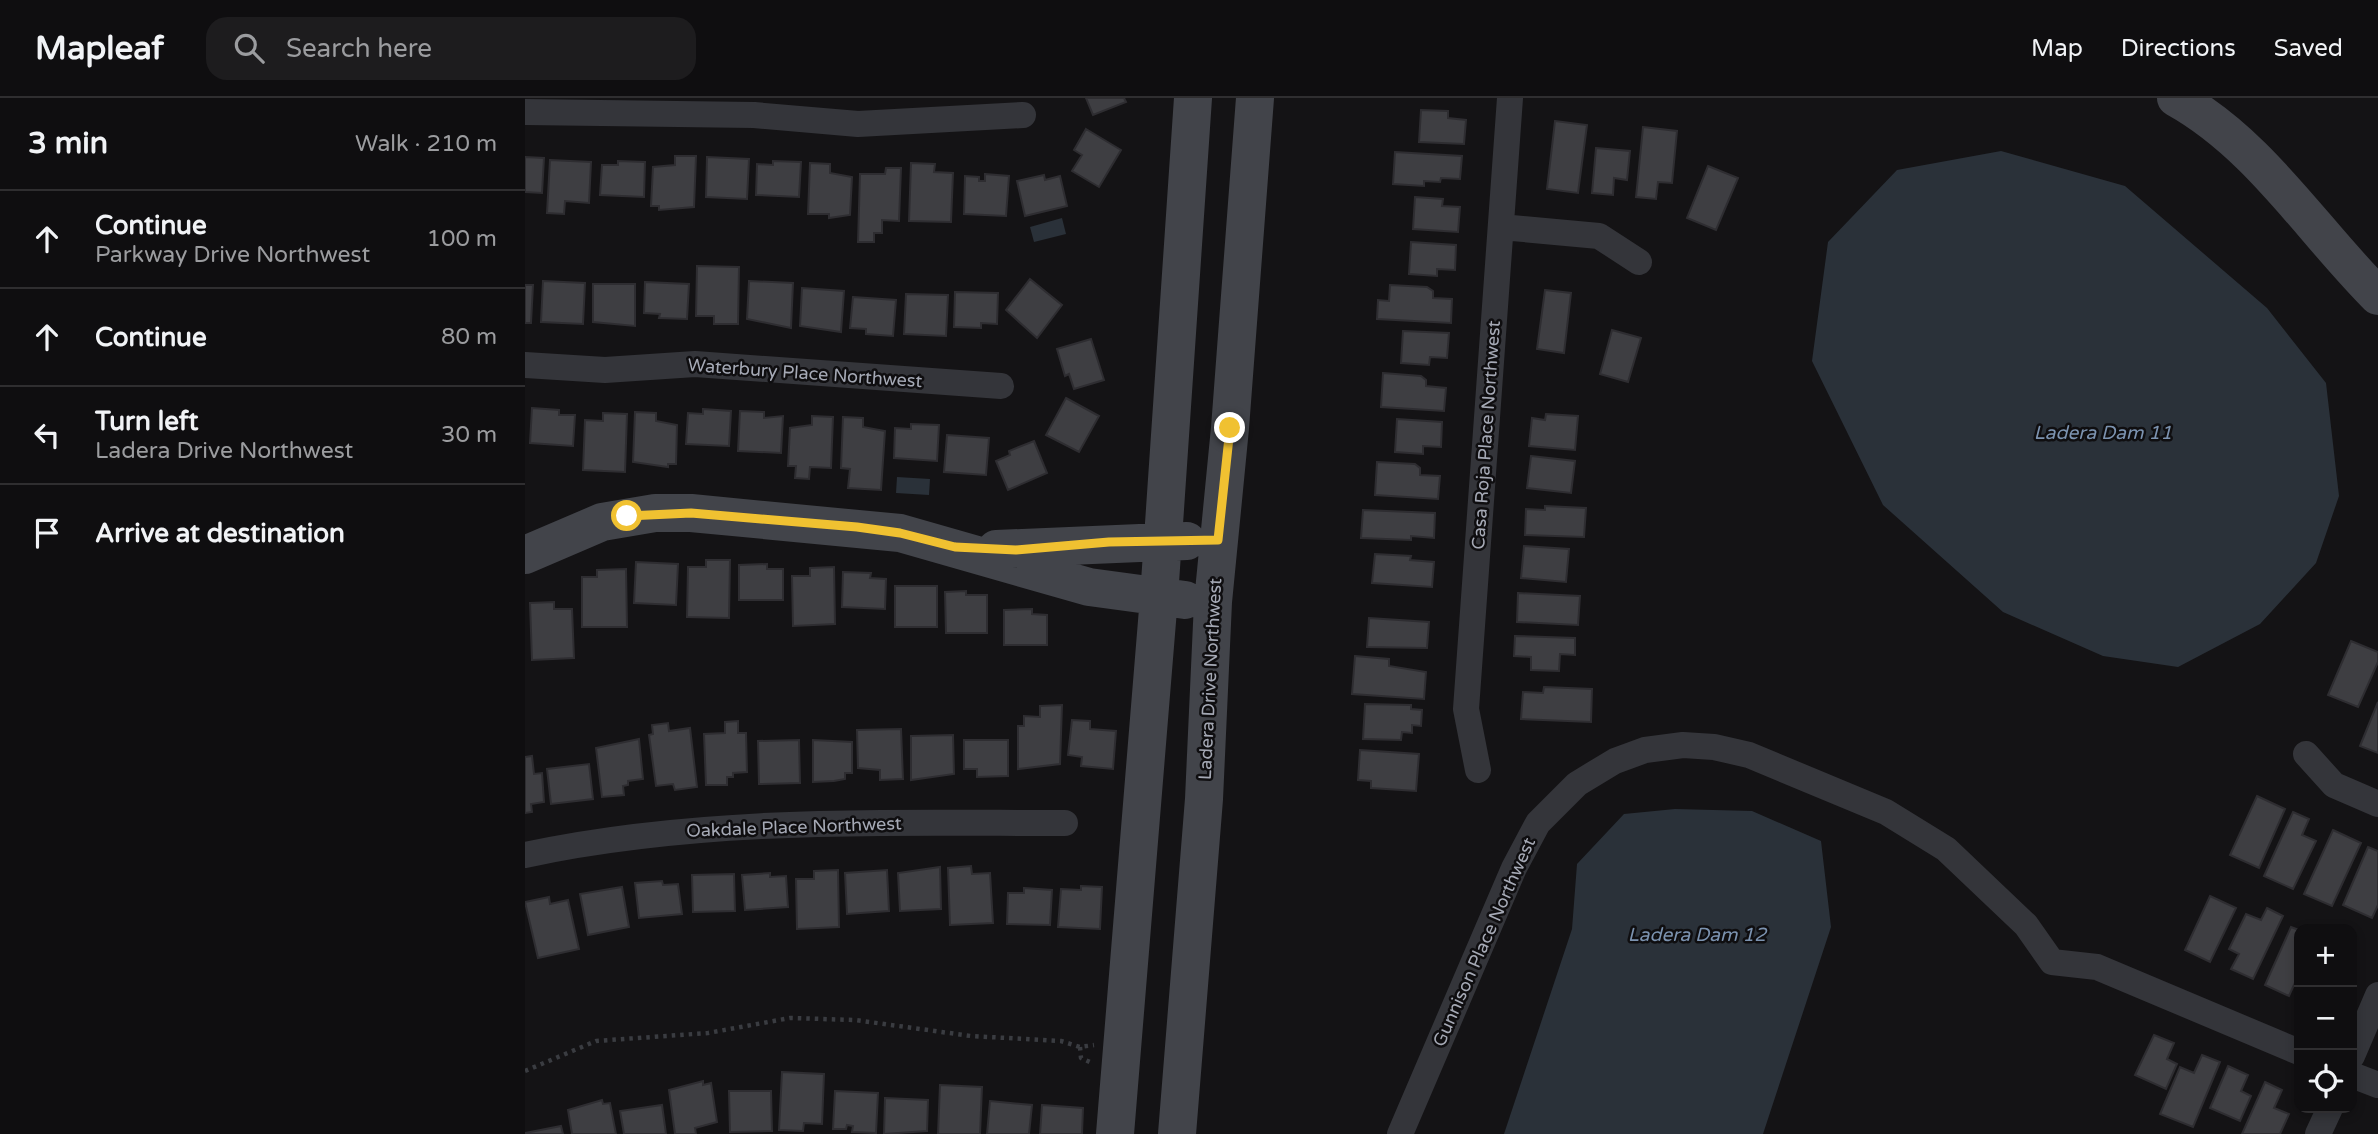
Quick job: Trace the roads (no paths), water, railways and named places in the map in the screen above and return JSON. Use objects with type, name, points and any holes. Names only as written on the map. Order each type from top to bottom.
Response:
[{"type":"main road","points":[[1115,1134],[1137,835],[1159,597],[1193,98]]},
{"type":"main road","name":"Ladera Drive Northwest","points":[[1177,1134],[1203,799],[1213,602],[1230,428],[1255,98]]},
{"type":"main road","points":[[2176,98],[2224,131],[2259,163],[2337,254],[2378,296]]},
{"type":"main road","points":[[525,555],[602,522],[655,513],[691,513],[900,533],[1089,587],[1213,602]]},
{"type":"main road","points":[[955,547],[1016,550],[1109,542],[1218,540]]},
{"type":"street","name":"Casa Roja Place Northwest","points":[[1478,770],[1466,709],[1510,98]]},
{"type":"street","points":[[525,112],[741,115],[858,124],[1023,116]]},
{"type":"street","points":[[1501,227],[1599,236],[1639,261]]},
{"type":"street","name":"Waterbury Place Northwest","points":[[525,365],[605,370],[695,364],[1001,386]]},
{"type":"street","name":"Gunnison Place Northwest","points":[[1400,1134],[1514,868],[1538,823],[1577,784],[1615,761],[1645,750],[1683,745],[1714,747],[1749,755],[1886,813],[1945,849],[1997,901],[2026,925],[2052,962],[2097,967],[2294,1050]]},
{"type":"street","points":[[2307,754],[2334,785],[2378,804]]},
{"type":"street","name":"Oakdale Place Northwest","points":[[525,855],[665,831],[858,823],[1065,823]]},
{"type":"street","points":[[2355,1050],[2378,995]]},
{"type":"street","points":[[2357,1077],[2378,1086]]},
{"type":"street","points":[[2318,1134],[2328,1113]]},
{"type":"water","name":"Ladera Dam 11","points":[[2001,151],[2125,186],[2267,308],[2326,383],[2339,496],[2316,563],[2260,624],[2178,667],[2103,656],[2003,612],[1883,505],[1812,361],[1828,242],[1897,170]]},
{"type":"water","points":[[1062,218],[1066,234],[1034,242],[1030,227]]},
{"type":"water","points":[[897,477],[930,479],[929,495],[896,493]]},
{"type":"water","name":"Ladera Dam 12","points":[[1675,809],[1752,811],[1821,841],[1831,927],[1763,1134],[1504,1134],[1572,929],[1577,864],[1624,814]]}]
